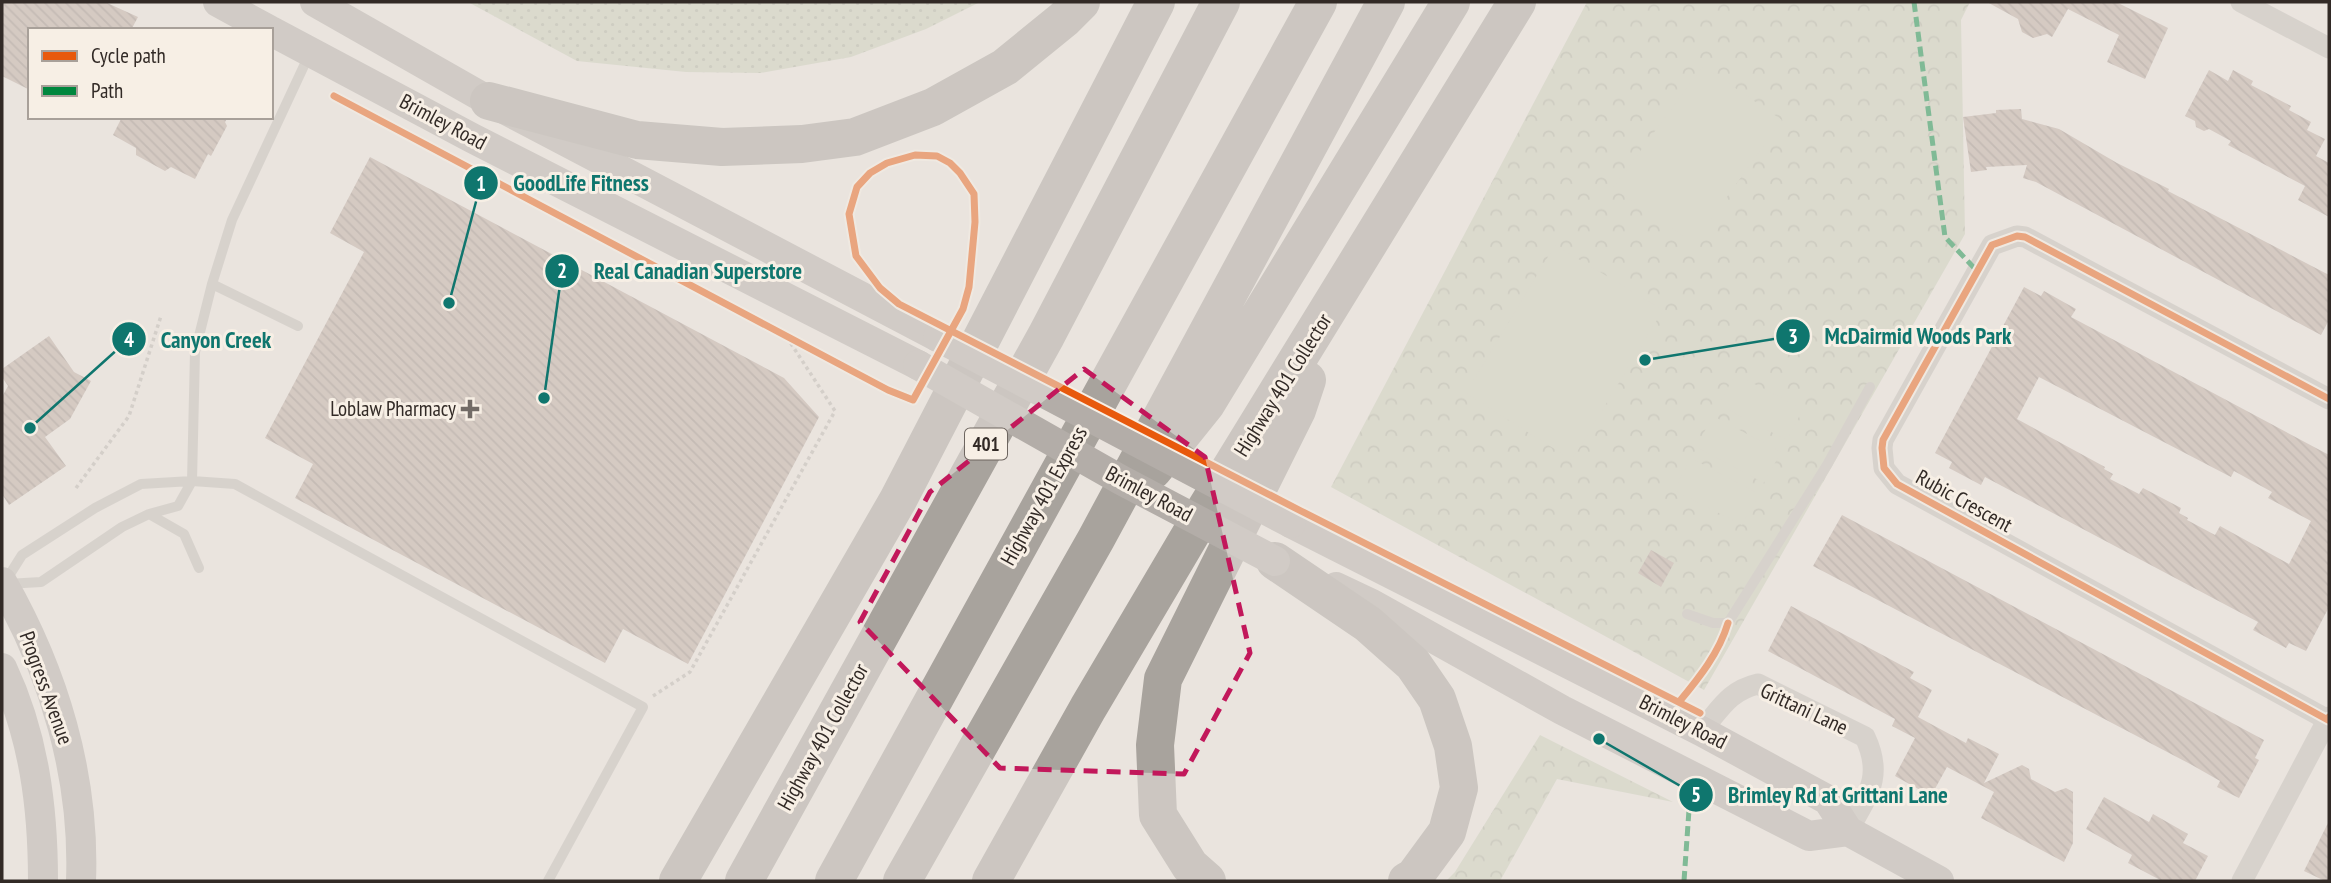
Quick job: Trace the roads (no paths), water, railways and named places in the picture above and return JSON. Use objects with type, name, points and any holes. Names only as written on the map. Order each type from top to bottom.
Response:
[{"type":"highway","points":[[489,101],[637,140],[722,148],[802,144],[855,137],[933,107],[1005,67],[1081,2]]},
{"type":"highway","points":[[678,881],[898,500],[1156,2]]},
{"type":"highway","name":"Highway 401 Collector","points":[[744,881],[1039,348],[1221,2]]},
{"type":"highway","name":"Highway 401 Express","points":[[834,881],[1318,2]]},
{"type":"highway","points":[[902,881],[1096,539],[1386,2]]},
{"type":"highway","points":[[1096,539],[1206,404],[1451,2]]},
{"type":"highway","name":"Highway 401 Collector","points":[[991,881],[1205,510],[1517,2]]},
{"type":"highway","points":[[1207,881],[1190,866],[1158,815],[1155,745],[1163,679],[1297,410],[1333,305]]},
{"type":"highway","points":[[1275,561],[1367,624],[1413,664],[1437,699],[1453,746],[1459,788],[1447,832],[1413,877],[1407,881]]},
{"type":"main road","name":"Brimley Road","points":[[218,2],[266,28]]},
{"type":"main road","name":"Brimley Road","points":[[315,2],[489,101],[1291,523],[1700,731],[1828,800],[1848,831],[1939,881]]},
{"type":"main road","name":"Brimley Road","points":[[273,32],[918,365],[1121,480],[1275,561],[1372,604],[1563,710],[1809,836],[1848,831]]},
{"type":"main road","name":"Progress Avenue","points":[[2,584],[36,652],[59,712],[72,759],[80,817],[81,881]]},
{"type":"main road","name":"Progress Avenue","points":[[2,668],[32,755],[40,804],[43,881]]},
{"type":"street","points":[[2241,2],[2329,48]]},
{"type":"street","name":"Rubic Crescent","points":[[2329,399],[2025,237],[2018,236],[1992,245],[1883,440],[1882,448],[1885,468],[1897,484],[2329,719]]},
{"type":"street","name":"Grittani Lane","points":[[1700,731],[1731,695],[1758,684],[1865,737],[1874,755],[1874,780],[1848,831]]},
{"type":"street","points":[[2242,881],[2329,719]]},
{"type":"lane","points":[[2,584],[41,582],[122,527],[149,514],[178,506],[192,481],[195,352],[212,284],[232,220],[310,52]]},
{"type":"lane","points":[[212,284],[298,326]]},
{"type":"lane","points":[[1687,614],[1713,623],[1728,623],[1827,465],[1870,387]]},
{"type":"lane","points":[[2,584],[22,555],[95,508],[141,484],[192,481],[235,484],[643,707],[548,881]]},
{"type":"lane","points":[[149,514],[184,534],[199,568]]},
{"type":"place","name":"GoodLife Fitness","points":[[449,303]]},
{"type":"place","name":"McDairmid Woods Park","points":[[1645,360]]},
{"type":"place","name":"Real Canadian Superstore","points":[[544,398]]},
{"type":"place","name":"Loblaw Pharmacy","points":[[470,409]]},
{"type":"place","name":"Canyon Creek","points":[[30,428]]},
{"type":"place","name":"Brimley Rd at Grittani Lane","points":[[1599,739]]}]
